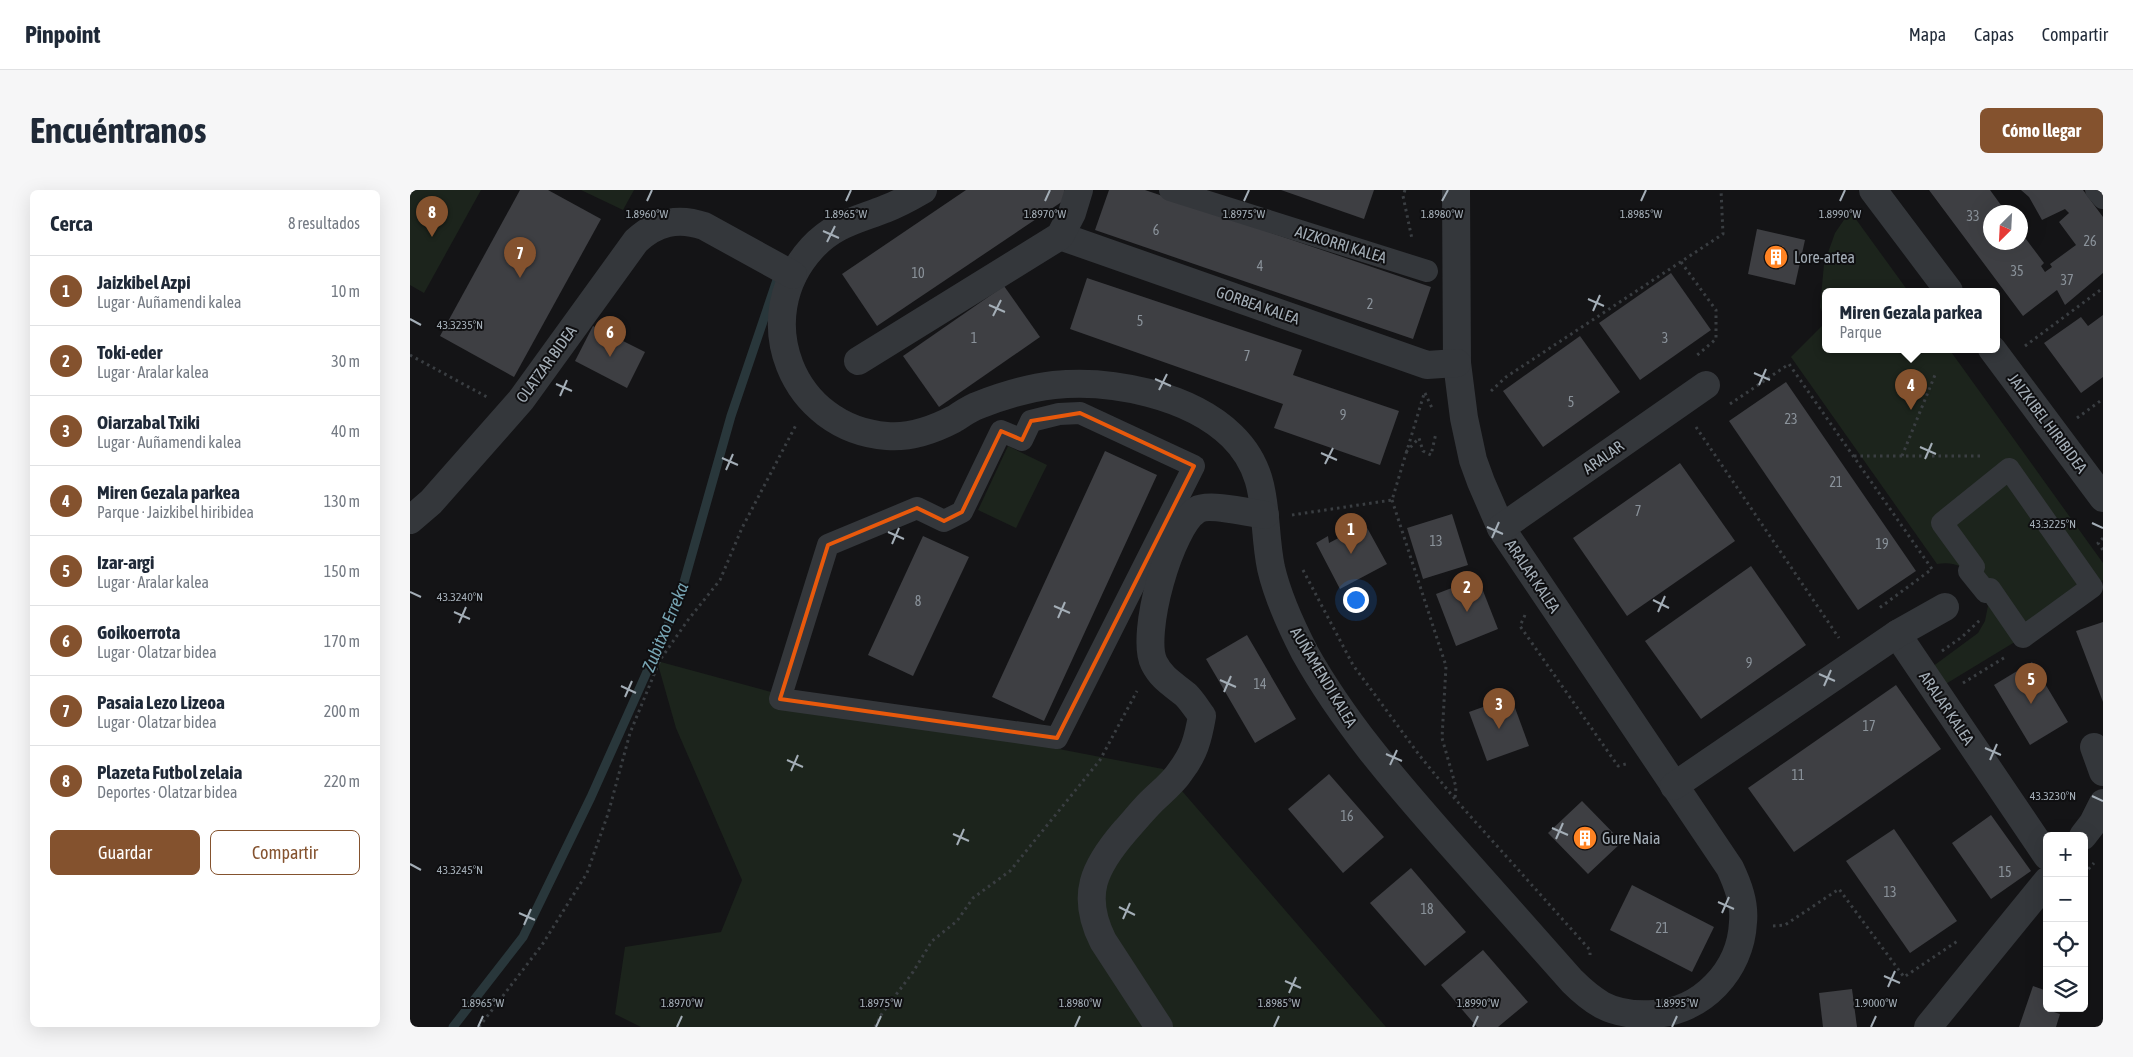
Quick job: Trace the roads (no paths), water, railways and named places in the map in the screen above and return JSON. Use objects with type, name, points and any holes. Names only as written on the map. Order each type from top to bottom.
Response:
[{"type":"street","name":"AUÑAMENDI KALEA","points":[[923,190],[904,202],[861,216],[831,231],[814,245],[793,275],[783,301],[782,344],[788,365],[798,384],[812,401],[828,416],[846,427],[867,434],[889,437],[910,436],[932,430],[975,406],[1027,390],[1053,385],[1104,385],[1129,389],[1185,404],[1202,413],[1231,435],[1251,460],[1260,480],[1264,501],[1277,515],[1271,565],[1278,595],[1306,653],[1343,712],[1382,767],[1586,995],[1603,1006],[1642,1015],[1662,1014],[1681,1009],[1698,1000]]},
{"type":"street","points":[[858,361],[1060,236],[1072,213],[1079,190]]},
{"type":"street","name":"AIZKORRI KALEA","points":[[1170,190],[1427,271]]},
{"type":"street","name":"ARALAR KALEA","points":[[1456,190],[1457,363],[1464,418],[1473,460],[1501,528],[1730,868],[1738,884],[1744,922],[1735,958],[1713,988],[1698,1000]]},
{"type":"street","points":[[1873,190],[1947,288]]},
{"type":"street","points":[[2096,190],[2103,198]]},
{"type":"street","name":"OLATZAR BIDEA","points":[[410,520],[432,502],[512,410],[636,241],[656,227],[674,222],[692,222],[704,226],[793,275]]},
{"type":"street","name":"GORBEA KALEA","points":[[1060,236],[1427,365],[1457,363]]},
{"type":"street","name":"JAIZKIBEL HIRIBIDEA","points":[[2005,350],[2103,498]]},
{"type":"street","name":"ARALAR","points":[[1501,528],[1706,385]]},
{"type":"street","points":[[1080,413],[1194,466],[1057,738],[780,699],[828,545],[916,508],[944,521],[962,512],[1001,431],[1022,440],[1031,421],[1059,414],[1080,413]]},
{"type":"street","points":[[2008,469],[2092,587],[2023,637],[1990,589],[1986,592],[1969,571],[1974,567],[1942,523],[2008,469]]},
{"type":"street","points":[[1159,1027],[1103,941],[1096,926],[1091,894],[1094,878],[1108,850],[1147,805],[1180,773],[1198,742],[1202,716],[1187,696],[1169,683],[1153,662],[1149,637],[1154,609],[1166,564],[1183,524],[1198,509],[1211,508],[1277,515]]},
{"type":"street","points":[[1674,786],[1897,634],[1945,607]]},
{"type":"street","name":"ARALAR KALEA","points":[[1897,634],[2043,850]]},
{"type":"street","points":[[2094,747],[2103,772]]},
{"type":"street","points":[[2086,832],[2094,823],[2103,802]]},
{"type":"street","points":[[1928,1027],[2043,886]]},
{"type":"waterway","name":"Zubitxo Erreka","points":[[453,1027],[523,937],[591,797],[679,600],[731,416],[777,280]]},
{"type":"place","name":"Plazeta Futbol zelaia","points":[[432,237]]},
{"type":"place","name":"Lore-artea","points":[[1776,257]]},
{"type":"place","name":"Pasaia Lezo Lizeoa","points":[[520,278]]},
{"type":"place","name":"Goikoerrota","points":[[610,357]]},
{"type":"place","name":"Miren Gezala parkea","points":[[1911,410]]},
{"type":"place","name":"Jaizkibel Azpi","points":[[1351,554]]},
{"type":"place","name":"Toki-eder","points":[[1467,612]]},
{"type":"place","name":"Izar-argi","points":[[2031,704]]},
{"type":"place","name":"Oiarzabal Txiki","points":[[1499,729]]},
{"type":"place","name":"Gure Naia","points":[[1585,838]]}]
